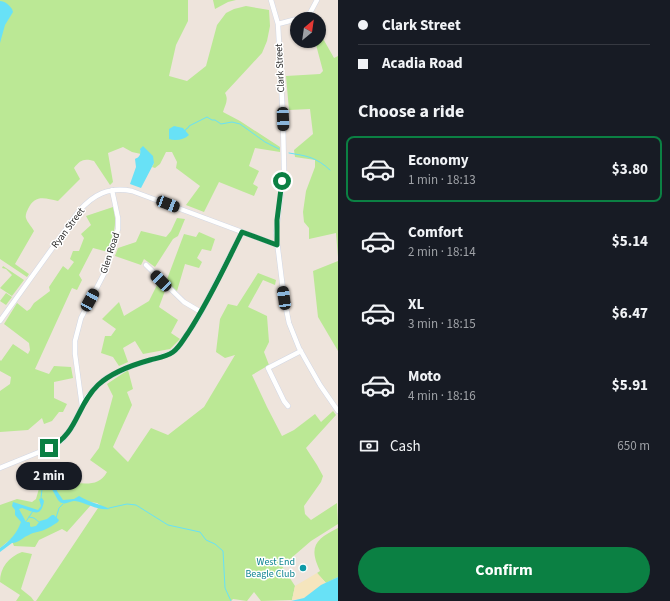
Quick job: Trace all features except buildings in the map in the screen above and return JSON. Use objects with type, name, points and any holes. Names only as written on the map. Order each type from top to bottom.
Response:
[{"type":"street","name":"Clark Street","points":[[271,0],[278,24],[284,158],[277,220],[277,245],[287,312],[293,333],[301,351],[320,385],[338,411]]},
{"type":"street","points":[[311,12],[317,0]]},
{"type":"street","points":[[278,24],[290,21]]},
{"type":"street","name":"Ryan Street","points":[[0,321],[79,211],[96,196],[112,190],[132,191],[277,245]]},
{"type":"street","name":"Glen Road","points":[[82,406],[75,354],[75,341],[81,318],[106,270],[118,229],[118,218],[112,190]]},
{"type":"street","points":[[0,468],[59,443],[72,427],[92,390],[102,381],[128,367],[175,351],[201,312],[242,232]]},
{"type":"street","points":[[146,266],[184,302],[201,312]]},
{"type":"street","points":[[288,406],[268,368],[301,351]]},
{"type":"green space","points":[[0,0],[188,0],[188,21],[176,45],[169,76],[187,81],[206,66],[217,25],[226,13],[246,6],[269,10],[270,26],[267,41],[262,53],[225,93],[227,100],[223,112],[240,121],[280,147],[280,152],[255,148],[249,166],[259,171],[253,184],[258,187],[254,196],[219,182],[204,212],[186,205],[200,186],[176,168],[177,162],[172,152],[166,152],[160,164],[155,168],[152,167],[154,163],[140,149],[141,154],[132,152],[123,147],[108,153],[113,182],[110,185],[94,161],[80,161],[74,168],[80,179],[58,201],[41,198],[37,199],[31,204],[26,217],[34,231],[15,264],[29,274],[27,277],[0,259]]},
{"type":"green space","points":[[213,0],[236,0],[228,2],[215,9]]},
{"type":"green space","points":[[326,44],[334,58],[338,56],[338,257],[336,233],[309,239],[309,228],[304,222],[303,212],[306,191],[315,167],[315,160],[295,157],[294,150],[313,134],[310,109],[289,110],[286,76],[320,74],[323,71],[317,48],[326,48]]},
{"type":"green space","points":[[113,207],[115,224],[108,252],[93,248],[79,275],[82,280],[77,290],[72,288],[35,369],[49,374],[54,366],[71,367],[73,378],[54,382],[54,398],[67,404],[63,412],[59,412],[52,421],[44,424],[42,418],[28,430],[0,432],[0,391],[10,384],[11,377],[0,371],[0,360],[1,361],[13,344],[28,354],[30,350],[29,343],[4,324],[17,303],[27,311],[34,303],[50,291],[49,287],[63,266],[68,270],[74,262],[70,259],[73,251],[79,251],[84,238],[81,234],[91,225],[86,216]]},
{"type":"green space","points":[[177,218],[185,219],[178,236],[173,239],[155,267],[144,259],[141,265],[115,256],[118,248],[136,242],[141,231],[166,237],[171,231]]},
{"type":"green space","points":[[199,232],[215,239],[211,251],[202,249],[197,258],[202,262],[199,268],[185,264],[177,291],[166,282],[184,234],[196,237]]},
{"type":"green space","points":[[338,261],[338,351],[318,317],[313,271]]},
{"type":"green space","points":[[3,266],[24,280],[12,296],[0,288],[12,275],[6,269],[2,268]]},
{"type":"green space","points":[[258,273],[276,280],[275,285],[263,280],[248,307],[267,316],[269,342],[264,352],[269,365],[252,375],[282,436],[294,430],[315,414],[321,422],[333,411],[336,415],[306,448],[323,476],[321,482],[304,506],[305,514],[311,520],[337,503],[338,524],[311,541],[282,566],[295,586],[292,600],[261,601],[254,592],[247,601],[233,599],[231,601],[36,601],[100,505],[90,502],[88,504],[91,505],[67,532],[62,529],[39,540],[35,547],[14,546],[11,539],[0,548],[0,505],[17,499],[32,502],[36,499],[40,485],[46,475],[49,476],[50,482],[55,486],[63,484],[69,478],[75,483],[94,483],[104,476],[107,472],[90,460],[99,448],[113,396],[107,384],[128,370],[133,389],[127,392],[132,405],[113,447],[128,462],[151,428],[168,435],[204,407],[235,355],[225,358],[216,352],[220,319],[228,304],[237,306]]},
{"type":"green space","points":[[158,283],[165,291],[159,307],[178,320],[171,333],[180,339],[170,349],[143,354],[135,341],[123,348],[128,362],[119,366],[113,357],[101,353],[105,336],[111,336],[116,329],[102,319],[119,302],[124,316],[149,301]]},
{"type":"green space","points":[[6,293],[12,297],[6,305],[0,301]]},
{"type":"green space","points":[[338,528],[338,577],[326,583],[317,573],[320,571],[316,562],[316,544],[324,536]]},
{"type":"green space","points":[[22,552],[32,554],[21,589],[34,601],[16,601],[20,595],[0,582],[0,577],[6,563]]},
{"type":"sand","points":[[317,573],[326,583],[304,598],[292,600],[295,586]]},
{"type":"water","points":[[0,1],[8,5],[13,12],[5,25],[0,43]]},
{"type":"water","points":[[174,126],[183,128],[189,135],[179,140],[169,139],[169,129]]},
{"type":"water","points":[[143,146],[153,156],[154,163],[141,188],[130,184],[136,167],[135,159],[139,156],[140,149]]},
{"type":"water","points":[[46,477],[49,477],[50,482],[57,486],[57,491],[63,500],[74,499],[79,496],[110,509],[101,509],[75,501],[66,503],[60,502],[50,486],[44,490],[41,490]]},
{"type":"water","points":[[42,498],[44,501],[43,506],[39,512],[33,512],[22,508],[19,509],[26,522],[30,523],[31,527],[36,526],[40,521],[54,515],[59,520],[58,522],[42,531],[32,533],[17,542],[12,543],[0,552],[0,548],[13,536],[21,522],[15,515],[15,510],[12,506],[13,502],[38,510],[41,506],[39,499]]},
{"type":"water","points":[[338,577],[338,601],[291,601],[304,598],[321,585]]},
{"type":"waterway","points":[[185,131],[189,126],[207,117],[221,124],[232,122],[240,124],[265,142],[279,149]]},
{"type":"waterway","points":[[289,153],[311,158],[320,162],[330,170]]},
{"type":"waterway","points":[[41,498],[42,489]]},
{"type":"waterway","points":[[56,518],[59,508],[63,504]]},
{"type":"waterway","points":[[109,508],[127,504],[136,505],[168,525],[200,532],[206,540],[215,544],[223,551],[225,588],[231,601]]},
{"type":"waterway","points":[[25,523],[33,511]]},
{"type":"waterway","points":[[29,517],[34,518],[39,522]]},
{"type":"place","name":"West End Beagle Club","points":[[303,568]]},
{"type":"route","points":[[49,448],[64,439],[72,427],[84,401],[92,390],[102,381],[128,367],[169,354],[177,349],[198,318],[242,232],[277,245],[276,232],[282,181]]}]
